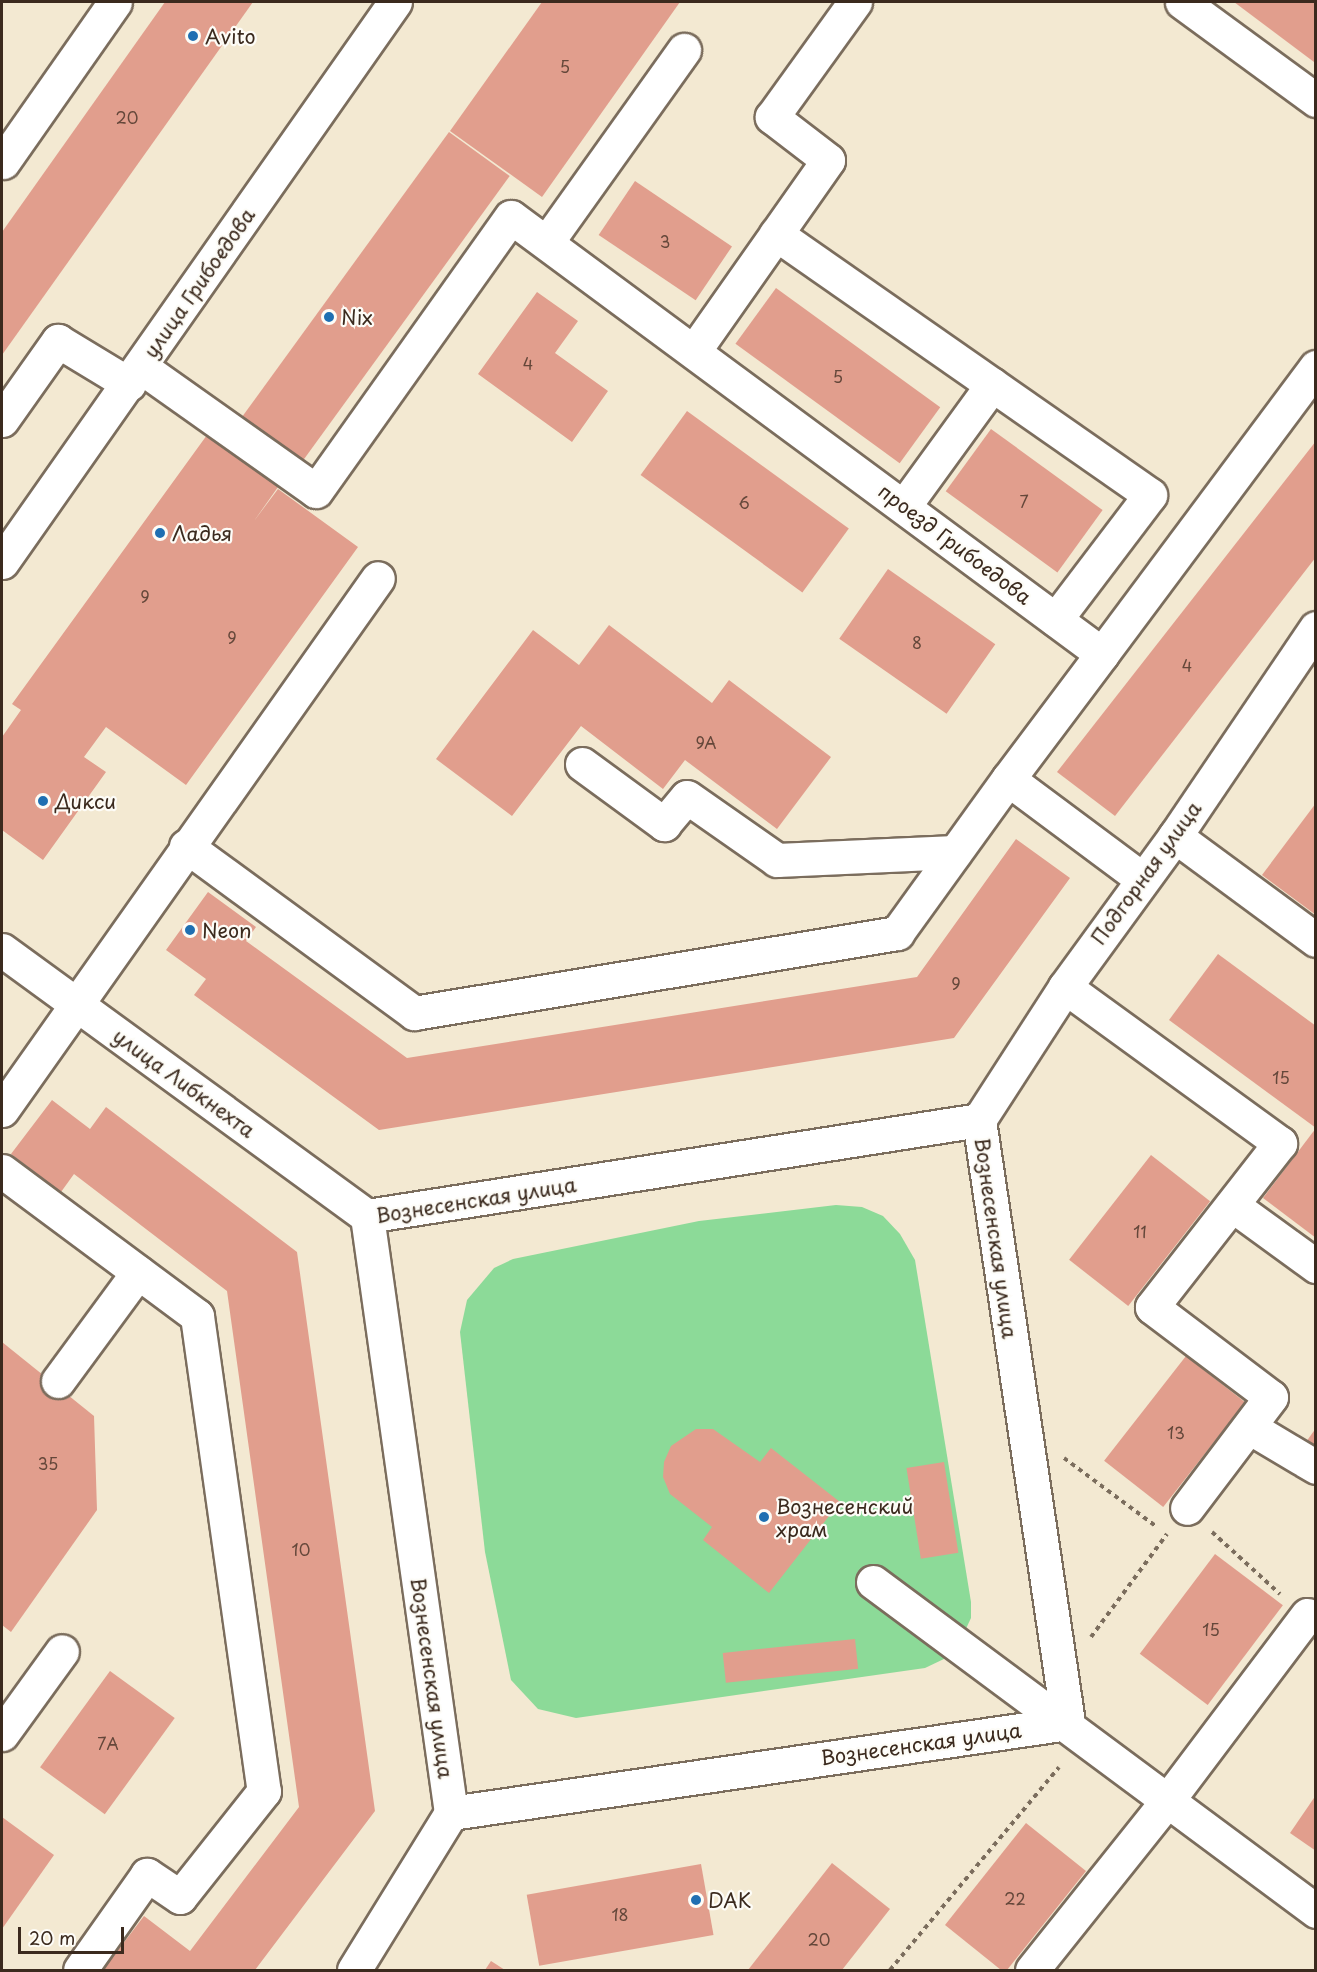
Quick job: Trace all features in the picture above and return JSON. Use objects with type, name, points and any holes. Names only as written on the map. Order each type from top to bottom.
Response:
[{"type":"street","points":[[10,167],[115,2]]},
{"type":"street","name":"улица Грибоедова","points":[[2,562],[135,376],[395,2]]},
{"type":"street","points":[[1182,2],[1316,100]]},
{"type":"street","points":[[694,351],[828,160],[772,117],[848,4]]},
{"type":"street","points":[[547,242],[684,50]]},
{"type":"street","name":"проезд Грибоедова","points":[[135,376],[316,491],[511,217],[1102,654]]},
{"type":"street","points":[[776,234],[1150,495],[1056,620]]},
{"type":"street","points":[[2,420],[58,341],[135,376]]},
{"type":"street","points":[[186,846],[414,1013],[897,933],[1008,779],[1316,367]]},
{"type":"street","points":[[904,506],[992,385]]},
{"type":"street","points":[[2,1110],[74,1004],[378,578]]},
{"type":"street","name":"Подгорная улица","points":[[979,1120],[1065,987],[1174,836],[1316,628]]},
{"type":"street","points":[[582,764],[664,824],[687,797],[777,860],[955,852]]},
{"type":"street","points":[[1008,779],[1142,879]]},
{"type":"street","points":[[1174,836],[1316,940]]},
{"type":"street","name":"улица Либкнехта","points":[[2,950],[367,1216]]},
{"type":"street","points":[[1065,987],[1280,1143],[1152,1307],[1271,1397],[1187,1508]]},
{"type":"street","name":"Вознесенская улица","points":[[979,1120],[1068,1723],[451,1813],[367,1216],[979,1120]]},
{"type":"street","points":[[2,1171],[197,1316],[264,1791],[180,1898],[147,1875],[80,1971]]},
{"type":"street","points":[[1232,1205],[1316,1266]]},
{"type":"street","points":[[58,1381],[138,1272]]},
{"type":"street","points":[[1248,1427],[1316,1467]]},
{"type":"street","points":[[873,1582],[1068,1723],[1167,1801],[1316,1911]]},
{"type":"street","points":[[1032,1971],[1167,1801],[1304,1614]]},
{"type":"street","points":[[2,1734],[62,1651]]},
{"type":"street","points":[[354,1971],[451,1813]]},
{"type":"path","points":[[1062,1456],[1167,1535]]},
{"type":"path","points":[[1087,1642],[1187,1508],[1304,1614]]},
{"type":"path","points":[[890,1971],[1059,1767]]},
{"type":"green space","points":[[836,1205],[862,1207],[883,1216],[900,1234],[915,1260],[971,1602],[971,1618],[963,1635],[946,1658],[925,1668],[576,1718],[538,1709],[511,1680],[485,1552],[460,1332],[467,1300],[494,1268],[513,1259],[699,1221]]},
{"type":"building","points":[[165,2],[253,2],[2,355],[2,232]]},
{"type":"building","points":[[542,2],[680,2],[542,197],[450,131]]},
{"type":"building","points":[[1234,2],[1316,2],[1316,60],[1314,62]]},
{"type":"building","points":[[449,132],[510,176],[301,463],[240,419]]},
{"type":"building","points":[[635,181],[732,246],[696,300],[599,235]]},
{"type":"building","points":[[776,288],[940,407],[900,463],[735,344]]},
{"type":"building","points":[[537,292],[578,321],[555,353],[608,391],[572,442],[478,374]]},
{"type":"building","points":[[687,411],[849,529],[802,592],[641,475]]},
{"type":"building","points":[[991,429],[1103,510],[1057,572],[946,491]]},
{"type":"building","points":[[207,435],[278,487],[254,521],[278,489],[358,547],[186,785],[106,727],[84,757],[106,772],[43,860],[2,830],[2,737],[21,710],[12,704]]},
{"type":"building","points":[[1316,441],[1316,557],[1115,816],[1057,772]]},
{"type":"building","points":[[888,569],[995,644],[947,714],[839,639]]},
{"type":"building","points":[[609,625],[712,703],[729,680],[831,757],[777,829],[685,760],[663,789],[581,726],[512,816],[436,759],[533,630],[579,665]]},
{"type":"building","points":[[1316,803],[1316,915],[1262,875]]},
{"type":"building","points":[[1016,839],[1070,878],[954,1038],[379,1130],[194,995],[206,979],[166,950],[208,892],[256,927],[246,941],[407,1058],[917,977]]},
{"type":"building","points":[[1218,954],[1316,1026],[1316,1128],[1169,1020]]},
{"type":"building","points":[[52,1100],[90,1129],[106,1107],[297,1252],[375,1811],[255,1970],[103,1970],[144,1916],[190,1951],[299,1807],[227,1291],[74,1174],[61,1192],[11,1154]]},
{"type":"building","points":[[1316,1128],[1316,1238],[1263,1198]]},
{"type":"building","points":[[1151,1155],[1210,1201],[1128,1306],[1069,1260]]},
{"type":"building","points":[[2,1342],[94,1416],[97,1510],[11,1632],[2,1625]]},
{"type":"building","points":[[1186,1356],[1245,1402],[1163,1507],[1104,1461]]},
{"type":"building","points":[[1316,1428],[1316,1448],[1306,1442]]},
{"type":"building","name":"Вознесенский храм","points":[[696,1429],[713,1429],[760,1462],[771,1448],[840,1502],[769,1593],[703,1540],[712,1527],[670,1494],[663,1477],[664,1462],[671,1446]]},
{"type":"building","points":[[944,1462],[958,1553],[921,1559],[906,1468]]},
{"type":"building","points":[[1215,1554],[1283,1605],[1208,1705],[1140,1654]]},
{"type":"building","points":[[855,1639],[858,1669],[726,1683],[723,1653]]},
{"type":"building","points":[[110,1671],[175,1718],[105,1814],[40,1767]]},
{"type":"building","points":[[1316,1795],[1316,1851],[1290,1833]]},
{"type":"building","points":[[2,1817],[54,1855],[2,1929]]},
{"type":"building","points":[[1026,1823],[1086,1871],[1007,1970],[1001,1970],[945,1925]]},
{"type":"building","points":[[832,1863],[890,1909],[842,1970],[748,1970]]},
{"type":"building","points":[[701,1864],[714,1935],[539,1966],[527,1895]]},
{"type":"building","points":[[491,1961],[505,1970],[485,1970]]},
{"type":"place","name":"Avito","points":[[193,36]]},
{"type":"place","name":"Nix","points":[[329,317]]},
{"type":"place","name":"Ладья","points":[[160,533]]},
{"type":"place","name":"Дикси","points":[[43,801]]},
{"type":"place","name":"Neon","points":[[190,930]]},
{"type":"place","name":"Вознесенский храм","points":[[764,1517]]},
{"type":"place","name":"DAK","points":[[696,1900]]}]
